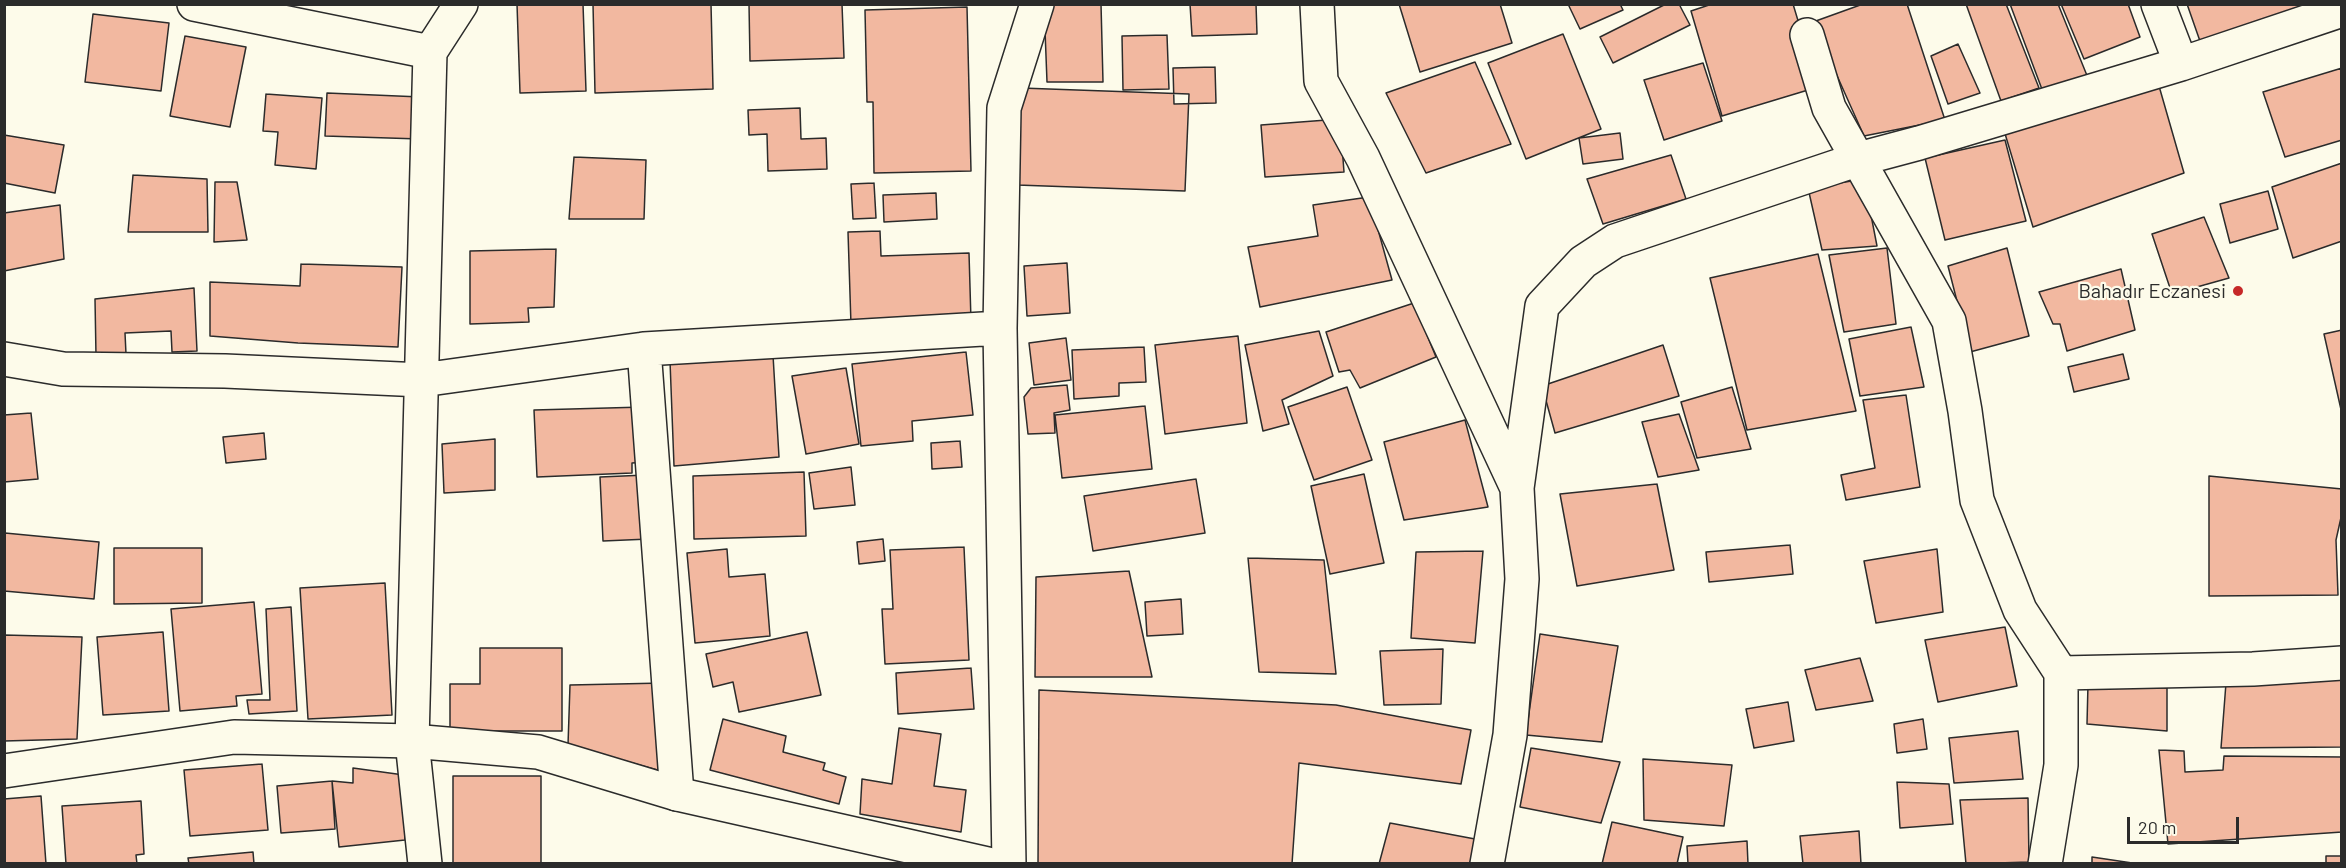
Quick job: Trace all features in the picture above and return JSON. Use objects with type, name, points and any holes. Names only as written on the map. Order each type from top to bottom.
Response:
[{"type":"street","points":[[194,4],[430,52]]},
{"type":"street","points":[[426,864],[412,741],[430,52],[461,4]]},
{"type":"street","points":[[1009,864],[1000,328],[1004,108],[1037,4]]},
{"type":"street","points":[[1317,4],[1321,81],[1363,158],[1517,488]]},
{"type":"street","points":[[2158,4],[2181,64]]},
{"type":"street","points":[[1487,864],[1510,735],[1522,579],[1517,488],[1542,306],[1583,262],[1614,241],[1859,159],[2181,64],[2342,10]]},
{"type":"street","points":[[1807,35],[1829,108],[1949,321],[1965,411],[1977,500],[2020,610],[2061,673],[2061,765],[2045,864]]},
{"type":"street","points":[[4,359],[63,369],[225,371],[423,380],[644,349],[1000,328]]},
{"type":"street","points":[[644,349],[677,794]]},
{"type":"street","points":[[2061,673],[2253,669],[2342,663]]},
{"type":"street","points":[[4,771],[234,737],[412,741],[538,752],[677,794],[988,864]]},
{"type":"building","points":[[517,4],[583,4],[586,91],[520,93]]},
{"type":"building","points":[[593,4],[711,4],[713,89],[595,93]]},
{"type":"building","points":[[749,4],[842,4],[844,58],[750,61]]},
{"type":"building","points":[[1044,4],[1101,4],[1103,82],[1047,82]]},
{"type":"building","points":[[1190,4],[1256,4],[1257,34],[1192,36]]},
{"type":"building","points":[[1399,4],[1500,4],[1512,43],[1420,72]]},
{"type":"building","points":[[1568,4],[1620,4],[1623,10],[1580,29]]},
{"type":"building","points":[[1666,4],[1679,4],[1690,25],[1613,63],[1600,37]]},
{"type":"building","points":[[1712,4],[1793,4],[1818,87],[1722,116],[1691,11]]},
{"type":"building","points":[[1863,4],[1907,4],[1945,120],[1864,136],[1813,22]]},
{"type":"building","points":[[1966,4],[2006,4],[2039,88],[2001,101]]},
{"type":"building","points":[[2010,4],[2058,4],[2088,78],[2043,92]]},
{"type":"building","points":[[2061,4],[2128,4],[2140,37],[2084,59]]},
{"type":"building","points":[[2187,4],[2320,4],[2201,44]]},
{"type":"building","points":[[967,7],[971,171],[874,173],[873,102],[867,102],[865,10]]},
{"type":"building","points":[[93,14],[169,23],[161,91],[85,82]]},
{"type":"building","points":[[1563,34],[1601,129],[1526,159],[1488,63]]},
{"type":"building","points":[[1167,35],[1169,89],[1123,90],[1122,36]]},
{"type":"building","points":[[185,36],[246,47],[230,127],[170,116]]},
{"type":"building","points":[[1958,44],[1980,93],[1948,104],[1931,56]]},
{"type":"building","points":[[1475,62],[1511,144],[1426,173],[1386,93]]},
{"type":"building","points":[[1703,63],[1722,121],[1664,140],[1644,80]]},
{"type":"building","points":[[1215,67],[1216,103],[1174,104],[1173,68]]},
{"type":"building","points":[[2342,68],[2342,140],[2285,157],[2263,92]]},
{"type":"building","points":[[2157,79],[2184,173],[2033,227],[2003,127]]},
{"type":"building","points":[[1021,88],[1189,94],[1185,191],[1017,185]]},
{"type":"building","points":[[327,93],[421,97],[420,139],[325,136]]},
{"type":"building","points":[[266,94],[322,98],[316,169],[275,165],[278,132],[263,131]]},
{"type":"building","points":[[800,108],[801,139],[826,138],[827,169],[768,171],[767,134],[749,135],[748,110]]},
{"type":"building","points":[[1340,119],[1344,172],[1265,177],[1261,125]]},
{"type":"building","points":[[1620,133],[1623,159],[1583,164],[1579,138]]},
{"type":"building","points":[[4,135],[64,145],[55,193],[4,183]]},
{"type":"building","points":[[2005,140],[2026,221],[1945,240],[1925,158]]},
{"type":"building","points":[[1671,155],[1686,199],[1603,224],[1587,179]]},
{"type":"building","points":[[574,157],[646,160],[644,219],[569,219]]},
{"type":"building","points":[[2342,163],[2342,241],[2293,258],[2272,187]]},
{"type":"building","points":[[133,175],[207,179],[208,232],[128,232]]},
{"type":"building","points":[[1864,179],[1877,246],[1822,250],[1808,188]]},
{"type":"building","points":[[215,182],[237,182],[247,240],[214,242]]},
{"type":"building","points":[[874,183],[876,218],[853,219],[851,184]]},
{"type":"building","points":[[2268,191],[2278,229],[2230,243],[2220,204]]},
{"type":"building","points":[[936,193],[937,219],[884,222],[883,195]]},
{"type":"building","points":[[1369,197],[1392,280],[1260,307],[1248,247],[1318,236],[1313,205]]},
{"type":"building","points":[[60,205],[64,259],[4,271],[4,213]]},
{"type":"building","points":[[2204,217],[2229,278],[2172,294],[2152,234]]},
{"type":"building","points":[[880,231],[881,256],[969,253],[971,321],[851,325],[848,232]]},
{"type":"building","points":[[1887,248],[1896,324],[1844,332],[1829,255]]},
{"type":"building","points":[[2007,248],[2029,336],[1970,352],[1948,266]]},
{"type":"building","points":[[556,249],[554,307],[528,308],[529,322],[470,324],[470,251]]},
{"type":"building","points":[[1818,254],[1856,411],[1747,430],[1710,278]]},
{"type":"building","points":[[1067,263],[1070,313],[1027,316],[1024,266]]},
{"type":"building","points":[[301,264],[402,267],[398,347],[298,343],[210,336],[210,282],[300,286]]},
{"type":"building","points":[[2121,269],[2135,330],[2067,351],[2060,324],[2053,324],[2039,292]]},
{"type":"building","points":[[194,288],[197,351],[172,352],[171,331],[125,333],[126,354],[96,356],[95,299]]},
{"type":"building","points":[[1414,303],[1436,357],[1360,388],[1350,370],[1339,372],[1326,332]]},
{"type":"building","points":[[1911,327],[1924,387],[1860,396],[1849,339]]},
{"type":"building","points":[[2342,330],[2342,414],[2324,334]]},
{"type":"building","points":[[1319,331],[1333,376],[1282,400],[1289,424],[1263,431],[1245,345]]},
{"type":"building","points":[[1238,336],[1247,423],[1165,434],[1155,345]]},
{"type":"building","points":[[1066,338],[1071,380],[1034,385],[1029,343]]},
{"type":"building","points":[[1663,345],[1679,396],[1555,433],[1542,386]]},
{"type":"building","points":[[1144,347],[1146,382],[1119,383],[1119,396],[1074,399],[1072,350]]},
{"type":"building","points":[[966,352],[973,415],[912,421],[913,441],[861,446],[852,364]]},
{"type":"building","points":[[2123,354],[2129,379],[2074,392],[2068,367]]},
{"type":"building","points":[[773,355],[779,457],[674,466],[670,361]]},
{"type":"building","points":[[846,368],[859,444],[806,454],[792,376]]},
{"type":"building","points":[[1067,385],[1070,410],[1054,413],[1055,433],[1028,434],[1024,397],[1031,388]]},
{"type":"building","points":[[1347,387],[1372,460],[1314,480],[1288,407]]},
{"type":"building","points":[[1732,387],[1751,449],[1697,458],[1681,402]]},
{"type":"building","points":[[1906,395],[1920,487],[1846,500],[1841,475],[1875,468],[1863,400]]},
{"type":"building","points":[[1145,406],[1152,469],[1062,478],[1055,415]]},
{"type":"building","points":[[644,407],[647,462],[632,463],[632,473],[537,477],[534,410]]},
{"type":"building","points":[[31,413],[38,479],[4,482],[4,415]]},
{"type":"building","points":[[1679,414],[1699,470],[1658,477],[1642,422]]},
{"type":"building","points":[[1465,420],[1488,507],[1404,520],[1384,442]]},
{"type":"building","points":[[264,433],[266,459],[226,463],[223,437]]},
{"type":"building","points":[[495,439],[495,490],[444,493],[442,444]]},
{"type":"building","points":[[960,441],[962,467],[932,469],[931,443]]},
{"type":"building","points":[[851,467],[855,505],[814,509],[809,473]]},
{"type":"building","points":[[804,472],[806,536],[694,539],[693,476]]},
{"type":"building","points":[[1364,474],[1384,563],[1330,574],[1311,486]]},
{"type":"building","points":[[646,475],[649,539],[603,541],[600,477]]},
{"type":"building","points":[[2209,476],[2342,489],[2342,513],[2336,540],[2338,595],[2209,596]]},
{"type":"building","points":[[1196,479],[1205,533],[1093,551],[1084,496]]},
{"type":"building","points":[[1657,484],[1674,570],[1577,586],[1560,494]]},
{"type":"building","points":[[5,533],[99,542],[94,599],[4,591]]},
{"type":"building","points":[[883,539],[885,561],[859,564],[857,542]]},
{"type":"building","points":[[1790,545],[1793,574],[1709,582],[1706,552]]},
{"type":"building","points":[[964,547],[969,660],[885,664],[882,609],[893,609],[890,550]]},
{"type":"building","points":[[114,548],[202,548],[202,603],[114,604]]},
{"type":"building","points":[[727,549],[729,577],[765,574],[770,636],[695,643],[687,553]]},
{"type":"building","points":[[1937,549],[1943,612],[1876,623],[1864,561]]},
{"type":"building","points":[[1483,551],[1475,643],[1411,638],[1416,552]]},
{"type":"building","points":[[1248,558],[1324,560],[1336,674],[1259,672]]},
{"type":"building","points":[[1129,571],[1152,677],[1035,677],[1036,577]]},
{"type":"building","points":[[385,583],[392,715],[308,719],[300,588]]},
{"type":"building","points":[[1181,599],[1183,634],[1147,636],[1145,602]]},
{"type":"building","points":[[254,602],[262,694],[236,696],[237,706],[180,711],[171,609]]},
{"type":"building","points":[[291,607],[297,711],[249,714],[247,700],[270,700],[266,609]]},
{"type":"building","points":[[2005,627],[2017,686],[1938,702],[1925,640]]},
{"type":"building","points":[[163,632],[169,711],[103,715],[97,637]]},
{"type":"building","points":[[807,632],[821,695],[739,712],[733,682],[713,687],[706,654]]},
{"type":"building","points":[[1540,634],[1618,646],[1602,742],[1526,735]]},
{"type":"building","points":[[4,635],[82,637],[77,739],[4,741]]},
{"type":"building","points":[[480,648],[562,648],[562,731],[450,731],[450,684],[480,684]]},
{"type":"building","points":[[1443,649],[1441,704],[1384,705],[1380,651]]},
{"type":"building","points":[[1860,658],[1873,701],[1816,710],[1805,670]]},
{"type":"building","points":[[971,668],[974,709],[898,714],[896,673]]},
{"type":"building","points":[[2342,668],[2342,747],[2221,748],[2226,683]]},
{"type":"building","points":[[664,683],[668,773],[568,745],[570,685]]},
{"type":"building","points":[[2088,684],[2167,688],[2167,731],[2087,724]]},
{"type":"building","points":[[1039,690],[1336,705],[1471,730],[1461,784],[1299,763],[1292,864],[1038,864]]},
{"type":"building","points":[[1788,702],[1794,741],[1754,748],[1746,709]]},
{"type":"building","points":[[723,719],[786,736],[783,752],[825,763],[823,770],[846,777],[839,804],[710,770]]},
{"type":"building","points":[[1923,719],[1927,749],[1897,753],[1894,724]]},
{"type":"building","points":[[899,728],[941,734],[934,786],[966,790],[961,832],[860,814],[862,779],[892,784]]},
{"type":"building","points":[[2018,731],[2023,779],[1954,783],[1949,738]]},
{"type":"building","points":[[1531,748],[1620,762],[1601,823],[1520,807]]},
{"type":"building","points":[[2159,750],[2184,751],[2185,772],[2223,770],[2224,756],[2342,757],[2342,832],[2168,844]]},
{"type":"building","points":[[1643,759],[1732,765],[1724,826],[1644,820]]},
{"type":"building","points":[[262,764],[268,830],[190,836],[184,770]]},
{"type":"building","points":[[353,768],[404,775],[405,840],[339,847],[332,781],[353,783]]},
{"type":"building","points":[[453,776],[541,776],[541,864],[453,864]]},
{"type":"building","points":[[332,781],[335,829],[281,833],[277,786]]},
{"type":"building","points":[[1897,782],[1949,784],[1953,824],[1900,828]]},
{"type":"building","points":[[41,796],[46,864],[4,864],[4,799]]},
{"type":"building","points":[[2028,798],[2029,862],[1966,864],[1960,800]]},
{"type":"building","points":[[141,801],[144,854],[136,855],[137,864],[66,864],[62,806]]},
{"type":"building","points":[[1612,822],[1683,837],[1677,864],[1602,864]]},
{"type":"building","points":[[1390,823],[1475,839],[1470,864],[1379,864]]},
{"type":"building","points":[[1859,831],[1861,864],[1803,864],[1800,836]]},
{"type":"building","points":[[1747,841],[1748,864],[1688,864],[1687,846]]},
{"type":"building","points":[[253,852],[254,864],[189,864],[188,858]]},
{"type":"building","points":[[2326,856],[2342,856],[2342,864],[2326,864]]},
{"type":"building","points":[[2092,857],[2139,864],[2092,864]]},
{"type":"place","name":"Bahadır Eczanesi","points":[[2238,291]]}]
